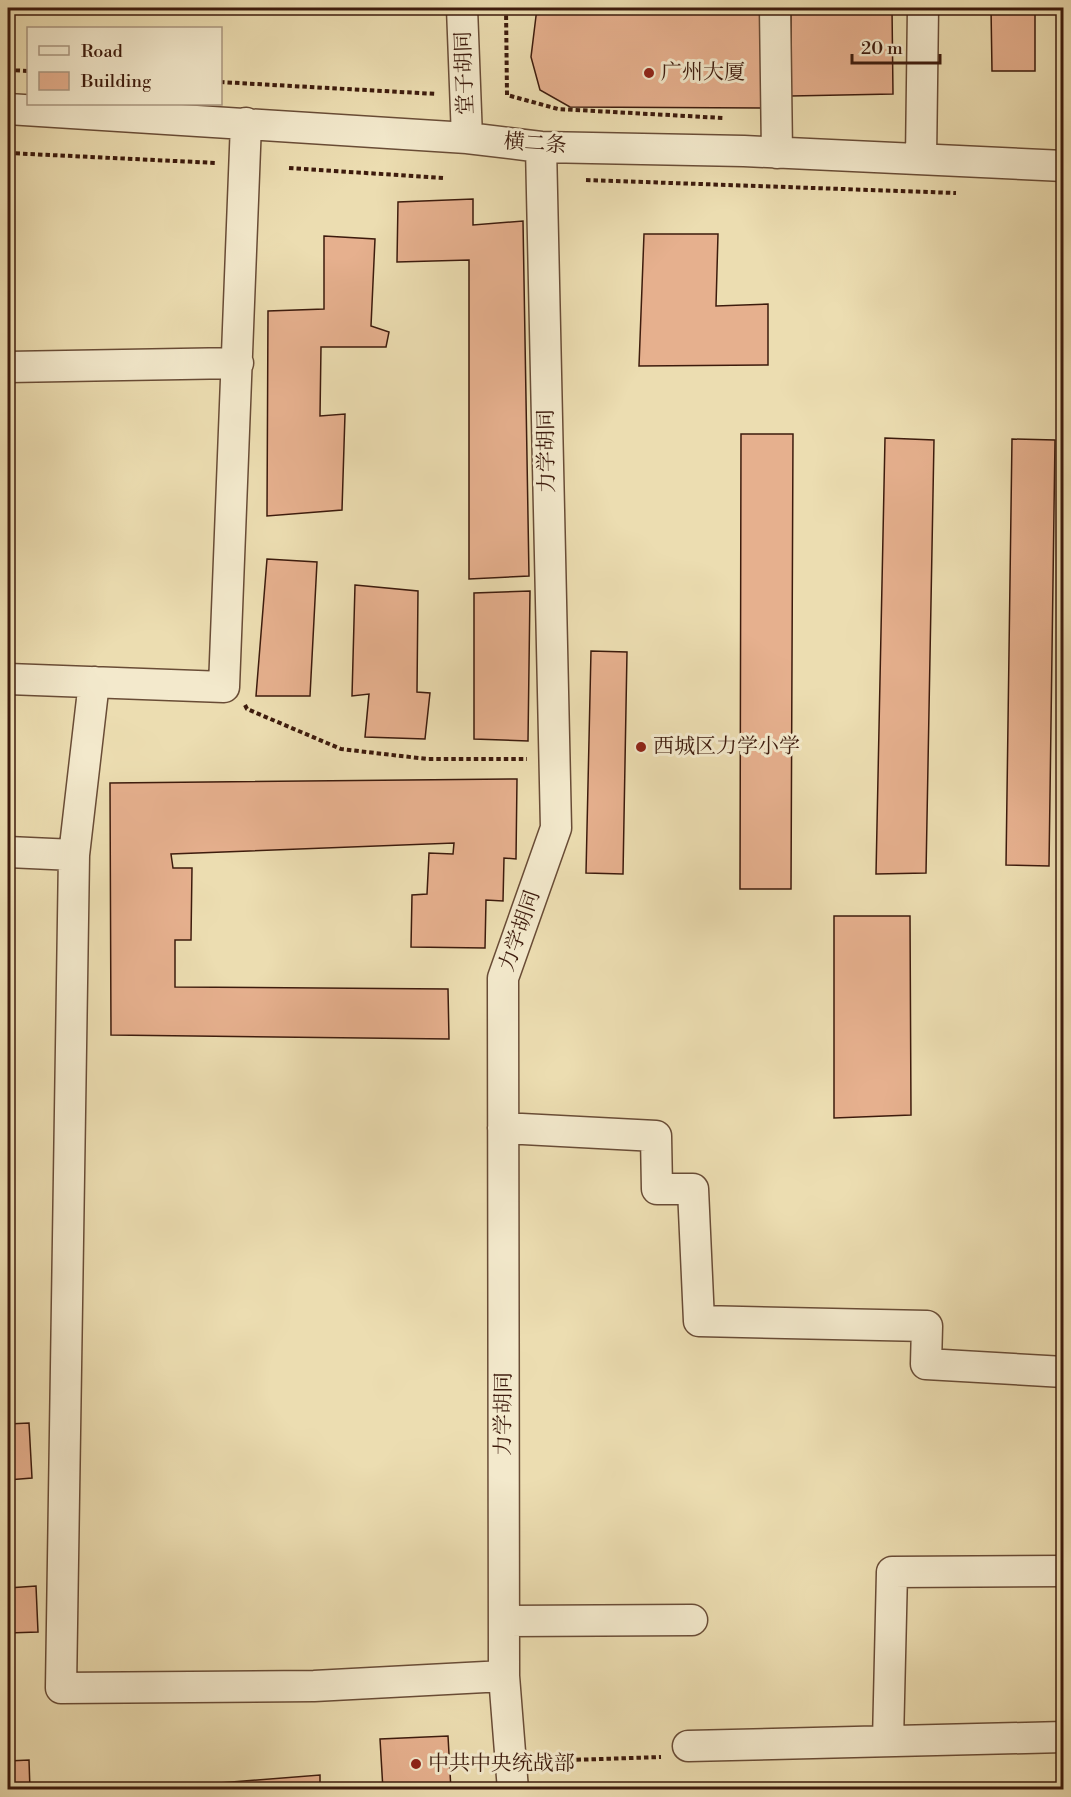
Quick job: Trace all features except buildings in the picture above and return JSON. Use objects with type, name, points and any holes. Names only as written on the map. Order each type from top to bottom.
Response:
[{"type":"street","name":"堂子胡同","points":[[462,8],[467,138]]},
{"type":"street","points":[[774,8],[777,153]]},
{"type":"street","points":[[921,159],[922,8]]},
{"type":"street","name":"横二条","points":[[8,109],[467,138],[541,147],[777,153],[1064,166]]},
{"type":"street","points":[[8,679],[224,687],[246,123]]},
{"type":"street","name":"力学胡同","points":[[513,1790],[504,1676],[503,978],[556,828],[541,147]]},
{"type":"street","points":[[8,368],[238,363]]},
{"type":"street","points":[[94,682],[74,855],[61,1688],[314,1686],[504,1676]]},
{"type":"street","points":[[8,852],[74,855]]},
{"type":"street","points":[[503,1128],[656,1136],[657,1189],[693,1189],[699,1321],[927,1326],[926,1364],[1064,1372]]},
{"type":"street","points":[[888,1741],[892,1572],[1064,1570]]},
{"type":"street","points":[[504,1621],[692,1620]]},
{"type":"street","points":[[688,1746],[1064,1737]]},
{"type":"path","points":[[506,8],[507,95]]},
{"type":"path","points":[[8,70],[27,71]]},
{"type":"path","points":[[222,82],[441,94]]},
{"type":"path","points":[[8,153],[245,164]]},
{"type":"path","points":[[289,168],[443,178]]},
{"type":"path","points":[[541,179],[957,194]]},
{"type":"path","points":[[243,699],[248,709],[342,749],[427,759],[530,759]]},
{"type":"place","name":"广州大厦","points":[[649,73]]},
{"type":"place","name":"西城区力学小学","points":[[641,747]]},
{"type":"place","name":"中共中央统战部","points":[[416,1764]]}]
